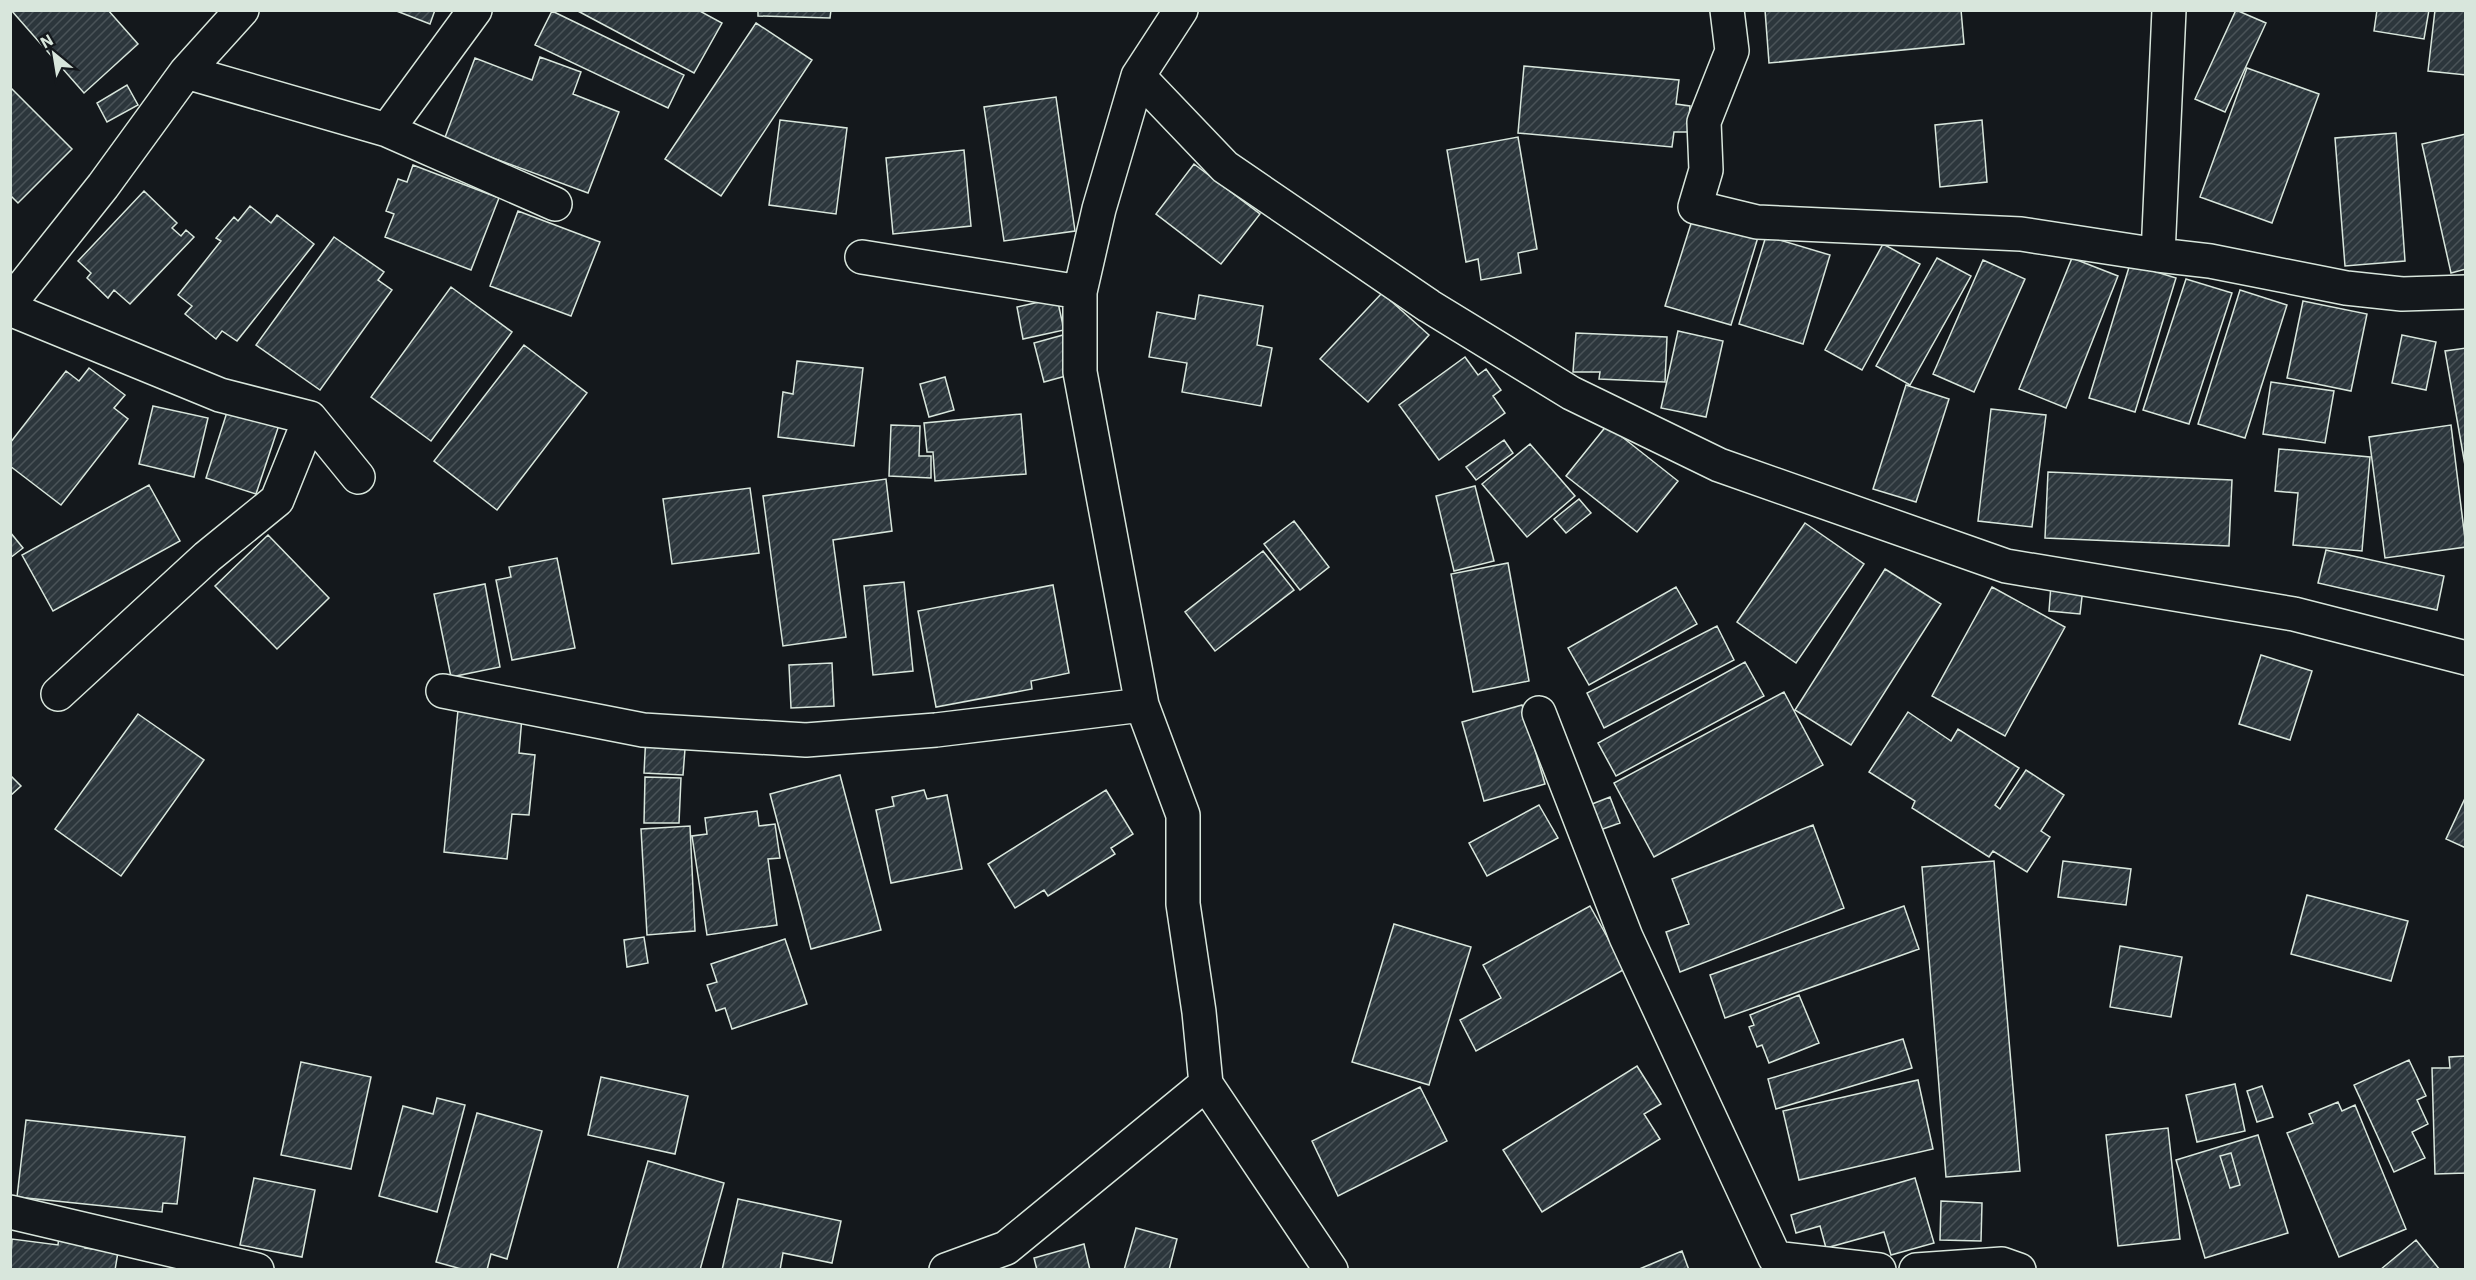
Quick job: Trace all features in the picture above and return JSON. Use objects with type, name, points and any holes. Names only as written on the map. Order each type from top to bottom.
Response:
[{"type":"street","points":[[10,303],[103,186],[186,72],[242,10]]},
{"type":"street","points":[[387,130],[475,10]]},
{"type":"street","points":[[1181,10],[1138,76],[1099,208],[1080,292],[1080,372],[1142,705],[1183,815],[1183,904],[1199,1012],[1206,1084],[1331,1269]]},
{"type":"street","points":[[1727,10],[1732,51],[1704,122],[1706,170],[1695,207],[1757,222],[2021,234],[2210,261],[2346,288],[2402,294],[2466,292]]},
{"type":"street","points":[[2158,255],[2169,10]]},
{"type":"street","points":[[186,72],[387,130],[555,204]]},
{"type":"street","points":[[1138,76],[1225,167],[1429,306],[1571,393],[1719,465],[2006,566],[2294,614],[2466,658]]},
{"type":"street","points":[[862,257],[1080,292]]},
{"type":"street","points":[[10,309],[220,395],[310,418],[358,477]]},
{"type":"street","points":[[58,694],[207,557],[277,500],[310,418]]},
{"type":"street","points":[[442,691],[643,730],[806,740],[936,730],[1142,705]]},
{"type":"street","points":[[1539,712],[1626,937],[1775,1258],[1879,1269]]},
{"type":"street","points":[[946,1269],[1006,1248],[1206,1084]]},
{"type":"street","points":[[10,1212],[257,1269]]},
{"type":"street","points":[[1916,1269],[2002,1264],[2019,1269]]},
{"type":"building","points":[[11,10],[108,10],[138,44],[84,93]]},
{"type":"building","points":[[394,10],[435,10],[430,24]]},
{"type":"building","points":[[576,10],[698,10],[722,23],[694,73]]},
{"type":"building","points":[[758,10],[831,10],[830,18],[758,16]]},
{"type":"building","points":[[1765,10],[1961,10],[1964,44],[1769,63]]},
{"type":"building","points":[[2236,10],[2266,23],[2225,112],[2195,99]]},
{"type":"building","points":[[2377,10],[2429,10],[2424,39],[2374,31]]},
{"type":"building","points":[[2435,10],[2466,10],[2466,75],[2428,71]]},
{"type":"building","points":[[552,11],[684,75],[668,108],[535,45]]},
{"type":"building","points":[[756,23],[812,60],[721,196],[665,159]]},
{"type":"building","points":[[540,57],[581,72],[573,94],[619,112],[588,193],[444,140],[475,58],[532,80]]},
{"type":"building","points":[[1524,66],[1679,80],[1676,104],[1690,106],[1688,132],[1674,132],[1672,147],[1518,133]]},
{"type":"building","points":[[2247,68],[2319,94],[2272,223],[2200,197]]},
{"type":"building","points":[[127,85],[138,105],[107,122],[97,103]]},
{"type":"building","points":[[10,87],[72,149],[18,203],[10,195]]},
{"type":"building","points":[[1056,97],[1075,231],[1004,241],[984,107]]},
{"type":"building","points":[[780,120],[847,128],[836,214],[769,205]]},
{"type":"building","points":[[1982,120],[1987,182],[1940,187],[1935,125]]},
{"type":"building","points":[[2396,133],[2405,261],[2345,266],[2335,138]]},
{"type":"building","points":[[2466,134],[2466,269],[2451,273],[2422,144]]},
{"type":"building","points":[[1518,137],[1537,249],[1518,253],[1521,273],[1481,280],[1478,259],[1466,262],[1447,150]]},
{"type":"building","points":[[964,150],[971,226],[893,234],[886,158]]},
{"type":"building","points":[[1194,164],[1260,214],[1221,264],[1156,214]]},
{"type":"building","points":[[413,165],[499,198],[471,270],[385,237],[394,214],[386,211],[398,179],[407,182]]},
{"type":"building","points":[[144,191],[177,223],[172,228],[181,236],[186,230],[194,237],[130,304],[114,290],[108,298],[87,278],[91,273],[78,261]]},
{"type":"building","points":[[250,206],[271,223],[277,215],[314,244],[237,341],[222,331],[216,339],[185,314],[192,306],[178,295],[221,241],[216,238],[234,217],[238,221]]},
{"type":"building","points":[[518,211],[600,242],[571,316],[490,286]]},
{"type":"building","points":[[1694,214],[1759,234],[1731,325],[1665,306]]},
{"type":"building","points":[[1766,236],[1830,255],[1803,344],[1739,324]]},
{"type":"building","points":[[334,237],[384,272],[378,280],[392,290],[320,390],[256,345]]},
{"type":"building","points":[[1883,244],[1920,264],[1862,370],[1825,350]]},
{"type":"building","points":[[1937,258],[1971,276],[1910,385],[1876,366]]},
{"type":"building","points":[[2072,258],[2118,276],[2066,408],[2019,389]]},
{"type":"building","points":[[1983,260],[2025,279],[1974,392],[1933,374]]},
{"type":"building","points":[[2130,264],[2176,278],[2135,412],[2089,398]]},
{"type":"building","points":[[2186,279],[2232,293],[2189,424],[2143,410]]},
{"type":"building","points":[[451,287],[512,332],[431,441],[371,397]]},
{"type":"building","points":[[2240,290],[2287,305],[2245,438],[2198,424]]},
{"type":"building","points":[[1382,293],[1429,335],[1368,402],[1320,359]]},
{"type":"building","points":[[1199,295],[1263,306],[1257,345],[1272,348],[1261,406],[1182,392],[1187,363],[1149,357],[1157,312],[1195,319]]},
{"type":"building","points":[[1057,298],[1064,330],[1023,339],[1017,307]]},
{"type":"building","points":[[2303,301],[2367,314],[2351,391],[2287,378]]},
{"type":"building","points":[[1678,331],[1723,341],[1706,417],[1661,408]]},
{"type":"building","points":[[1576,333],[1667,337],[1665,382],[1599,379],[1600,372],[1573,372]]},
{"type":"building","points":[[1063,335],[1073,374],[1044,382],[1034,343]]},
{"type":"building","points":[[2402,335],[2436,342],[2426,390],[2392,383]]},
{"type":"building","points":[[524,345],[587,393],[497,510],[434,461]]},
{"type":"building","points":[[2466,348],[2466,471],[2445,351]]},
{"type":"building","points":[[1465,357],[1478,375],[1486,369],[1501,390],[1493,396],[1505,413],[1439,460],[1399,405]]},
{"type":"building","points":[[797,361],[863,368],[854,446],[778,437],[783,392],[793,394]]},
{"type":"building","points":[[89,368],[125,395],[114,408],[128,419],[61,505],[10,466],[10,443],[66,371],[79,381]]},
{"type":"building","points":[[945,377],[954,410],[929,417],[920,384]]},
{"type":"building","points":[[2271,382],[2334,391],[2325,443],[2263,434]]},
{"type":"building","points":[[1906,385],[1949,399],[1916,502],[1873,489]]},
{"type":"building","points":[[153,406],[208,418],[194,477],[139,464]]},
{"type":"building","points":[[228,409],[279,425],[256,494],[206,478]]},
{"type":"building","points":[[1991,409],[2046,415],[2032,527],[1978,521]]},
{"type":"building","points":[[1021,414],[1026,474],[935,481],[933,452],[927,452],[924,423]]},
{"type":"building","points":[[891,425],[920,426],[919,456],[931,456],[931,478],[889,476]]},
{"type":"building","points":[[1607,425],[1678,481],[1637,532],[1566,476]]},
{"type":"building","points":[[2451,425],[2466,547],[2385,558],[2369,437]]},
{"type":"building","points":[[1504,440],[1513,453],[1476,480],[1466,467]]},
{"type":"building","points":[[1530,444],[1575,496],[1527,537],[1482,484]]},
{"type":"building","points":[[2279,449],[2370,457],[2362,551],[2293,545],[2298,493],[2275,491]]},
{"type":"building","points":[[2048,472],[2232,480],[2229,546],[2045,538]]},
{"type":"building","points":[[886,479],[892,531],[833,540],[846,637],[783,646],[763,496]]},
{"type":"building","points":[[149,485],[180,541],[53,611],[22,555]]},
{"type":"building","points":[[1475,486],[1494,561],[1454,571],[1436,496]]},
{"type":"building","points":[[750,488],[759,553],[672,564],[663,499]]},
{"type":"building","points":[[1579,499],[1591,513],[1566,533],[1554,519]]},
{"type":"building","points":[[1294,521],[1329,567],[1300,590],[1264,544]]},
{"type":"building","points":[[1805,523],[1864,564],[1796,663],[1737,622]]},
{"type":"building","points":[[10,532],[23,548],[10,558]]},
{"type":"building","points":[[268,535],[329,598],[277,649],[215,586]]},
{"type":"building","points":[[2326,550],[2444,576],[2437,610],[2318,583]]},
{"type":"building","points":[[1263,551],[1294,590],[1215,651],[1185,612]]},
{"type":"building","points":[[557,558],[575,648],[512,660],[496,580],[511,577],[509,567]]},
{"type":"building","points":[[1508,563],[1529,681],[1473,692],[1451,574]]},
{"type":"building","points":[[1885,569],[1941,604],[1851,745],[1795,710]]},
{"type":"building","points":[[904,582],[913,671],[873,675],[864,586]]},
{"type":"building","points":[[485,584],[500,667],[451,677],[434,594]]},
{"type":"building","points":[[1053,585],[1069,673],[1031,681],[1032,689],[936,707],[918,611]]},
{"type":"building","points":[[2051,585],[2083,588],[2080,614],[2049,611]]},
{"type":"building","points":[[1676,587],[1697,624],[1589,685],[1568,648]]},
{"type":"building","points":[[1992,587],[2065,627],[2005,736],[1932,696]]},
{"type":"building","points":[[1717,626],[1734,660],[1604,728],[1587,693]]},
{"type":"building","points":[[2261,655],[2312,671],[2290,740],[2239,724]]},
{"type":"building","points":[[1745,662],[1764,696],[1616,776],[1598,743]]},
{"type":"building","points":[[832,663],[834,706],[791,708],[789,665]]},
{"type":"building","points":[[1784,692],[1823,765],[1654,857],[1614,783]]},
{"type":"building","points":[[1522,705],[1545,784],[1484,801],[1462,722]]},
{"type":"building","points":[[458,710],[522,717],[519,753],[535,755],[529,815],[512,814],[507,859],[444,852]]},
{"type":"building","points":[[1908,712],[1951,741],[1958,729],[2019,768],[1995,805],[2000,809],[2026,770],[2064,795],[2041,831],[2050,837],[2027,872],[1993,851],[1989,857],[1912,808],[1915,801],[1869,772]]},
{"type":"building","points":[[138,714],[204,760],[121,876],[55,829]]},
{"type":"building","points":[[646,734],[686,736],[683,775],[644,773]]},
{"type":"building","points":[[10,775],[21,786],[10,796]]},
{"type":"building","points":[[840,775],[881,930],[811,949],[770,794]]},
{"type":"building","points":[[645,777],[681,778],[679,823],[644,823]]},
{"type":"building","points":[[924,790],[927,799],[947,795],[962,869],[891,883],[876,810],[894,806],[892,797]]},
{"type":"building","points":[[1106,790],[1133,834],[1111,848],[1115,854],[1048,896],[1044,890],[1015,908],[988,864]]},
{"type":"building","points":[[2466,796],[2466,848],[2446,839]]},
{"type":"building","points":[[1610,797],[1620,823],[1597,831],[1587,806]]},
{"type":"building","points":[[1539,805],[1558,838],[1487,876],[1469,843]]},
{"type":"building","points":[[757,811],[759,826],[775,824],[780,858],[768,859],[777,925],[707,935],[692,836],[707,834],[705,818]]},
{"type":"building","points":[[1813,825],[1844,908],[1680,972],[1666,932],[1689,924],[1672,879]]},
{"type":"building","points":[[690,826],[695,931],[647,935],[641,829]]},
{"type":"building","points":[[1994,861],[2020,1171],[1946,1177],[1922,867]]},
{"type":"building","points":[[2063,861],[2131,869],[2126,905],[2058,897]]},
{"type":"building","points":[[2307,895],[2408,921],[2391,981],[2291,954]]},
{"type":"building","points":[[1590,906],[1625,969],[1476,1051],[1460,1020],[1501,998],[1483,965]]},
{"type":"building","points":[[1904,906],[1919,949],[1725,1018],[1710,975]]},
{"type":"building","points":[[1394,924],[1471,947],[1429,1085],[1352,1062]]},
{"type":"building","points":[[644,937],[648,963],[627,967],[624,940]]},
{"type":"building","points":[[785,939],[807,1004],[732,1029],[725,1008],[716,1011],[707,985],[717,982],[711,964]]},
{"type":"building","points":[[2120,946],[2182,957],[2171,1017],[2110,1007]]},
{"type":"building","points":[[1799,995],[1819,1043],[1769,1063],[1762,1045],[1757,1047],[1749,1027],[1754,1025],[1750,1015]]},
{"type":"building","points":[[1903,1039],[1912,1068],[1776,1109],[1768,1079]]},
{"type":"building","points":[[2466,1056],[2466,1173],[2435,1174],[2432,1068],[2450,1068],[2449,1057]]},
{"type":"building","points":[[2409,1060],[2426,1096],[2417,1100],[2428,1124],[2412,1132],[2425,1158],[2394,1172],[2354,1085]]},
{"type":"building","points":[[301,1062],[371,1077],[351,1169],[281,1155]]},
{"type":"building","points":[[1637,1066],[1661,1104],[1644,1114],[1660,1139],[1542,1212],[1503,1150]]},
{"type":"building","points":[[601,1077],[688,1096],[675,1154],[588,1135]]},
{"type":"building","points":[[1918,1080],[1933,1149],[1799,1180],[1783,1111]]},
{"type":"building","points":[[2235,1084],[2245,1131],[2197,1142],[2186,1095]]},
{"type":"building","points":[[2262,1086],[2273,1117],[2257,1122],[2247,1091]]},
{"type":"building","points":[[1420,1087],[1447,1141],[1338,1196],[1312,1141]]},
{"type":"building","points":[[437,1098],[465,1105],[437,1212],[379,1196],[403,1106],[433,1114]]},
{"type":"building","points":[[2338,1102],[2342,1111],[2355,1105],[2406,1229],[2339,1257],[2287,1133],[2313,1123],[2309,1114]]},
{"type":"building","points":[[477,1113],[542,1131],[507,1259],[491,1254],[487,1270],[465,1270],[436,1262]]},
{"type":"building","points":[[26,1120],[185,1137],[177,1204],[163,1203],[162,1212],[17,1197]]},
{"type":"building","points":[[2168,1128],[2180,1239],[2118,1246],[2106,1135]]},
{"type":"building","points":[[2258,1135],[2288,1233],[2205,1258],[2176,1160]],"holes":[[[2231,1153],[2240,1185],[2230,1188],[2220,1156]]]},
{"type":"building","points":[[2231,1153],[2240,1185],[2230,1188],[2220,1156]]},
{"type":"building","points":[[648,1161],[724,1183],[700,1270],[617,1270]]},
{"type":"building","points":[[254,1178],[315,1190],[302,1257],[240,1245]]},
{"type":"building","points":[[1915,1178],[1934,1243],[1891,1255],[1884,1232],[1826,1248],[1820,1226],[1796,1233],[1791,1215]]},
{"type":"building","points":[[738,1199],[841,1221],[832,1263],[783,1253],[780,1270],[722,1270]]},
{"type":"building","points":[[1941,1201],[1982,1203],[1981,1241],[1940,1240]]},
{"type":"building","points":[[1136,1228],[1177,1239],[1169,1270],[1124,1270]]},
{"type":"building","points":[[59,1235],[87,1238],[85,1248],[118,1252],[115,1270],[10,1270],[12,1239],[58,1245]]},
{"type":"building","points":[[2416,1240],[2440,1270],[2380,1270]]},
{"type":"building","points":[[1084,1244],[1090,1270],[1037,1270],[1034,1258]]},
{"type":"building","points":[[1682,1251],[1689,1270],[1637,1270]]}]
